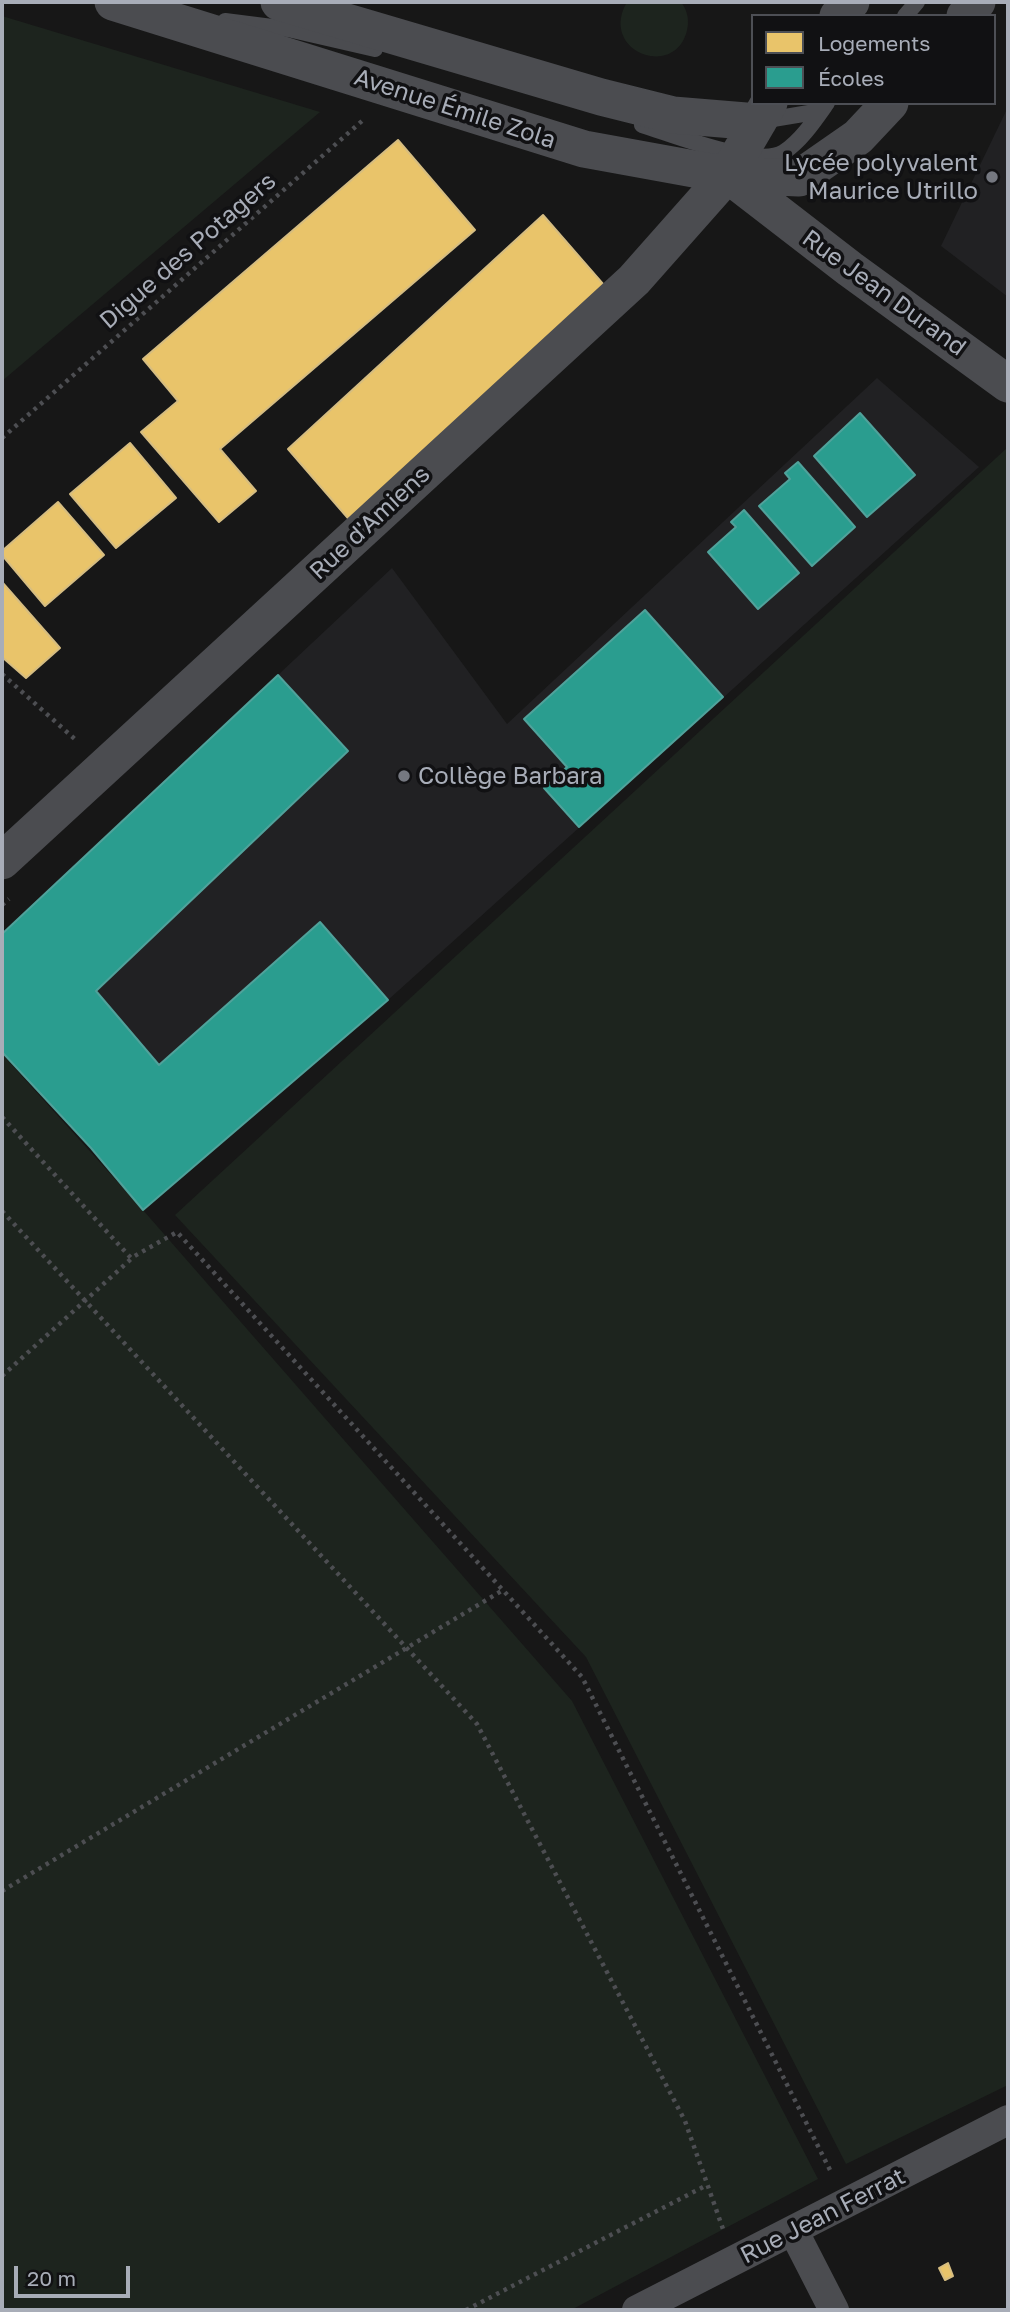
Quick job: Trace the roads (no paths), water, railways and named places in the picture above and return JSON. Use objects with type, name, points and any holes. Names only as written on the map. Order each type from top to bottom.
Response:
[{"type":"street","name":"Avenue Émile Zola","points":[[279,2],[673,116],[763,113]]},
{"type":"street","name":"Avenue Émile Zola","points":[[129,6],[584,149],[733,165]]},
{"type":"street","points":[[673,116],[700,143],[733,165],[799,178],[858,137],[888,105]]},
{"type":"street","name":"Rue d'Amiens","points":[[2,861],[634,280],[733,165],[763,113]]},
{"type":"street","name":"Rue Jean Durand","points":[[733,165],[850,269],[1008,384]]},
{"type":"street","name":"Rue Jean Ferrat","points":[[637,2310],[794,2232],[1008,2120]]},
{"type":"street","points":[[794,2232],[834,2310]]},
{"type":"lane","name":"Avenue Émile Zola","points":[[129,6],[288,29],[394,54]]},
{"type":"lane","name":"Avenue Émile Zola","points":[[434,64],[700,143]]},
{"type":"lane","points":[[733,165],[782,154],[793,145],[824,107]]},
{"type":"lane","points":[[763,113],[824,107]]},
{"type":"place","name":"Lycée polyvalent Maurice Utrillo","points":[[992,177]]},
{"type":"place","name":"Collège Barbara","points":[[404,776]]}]
